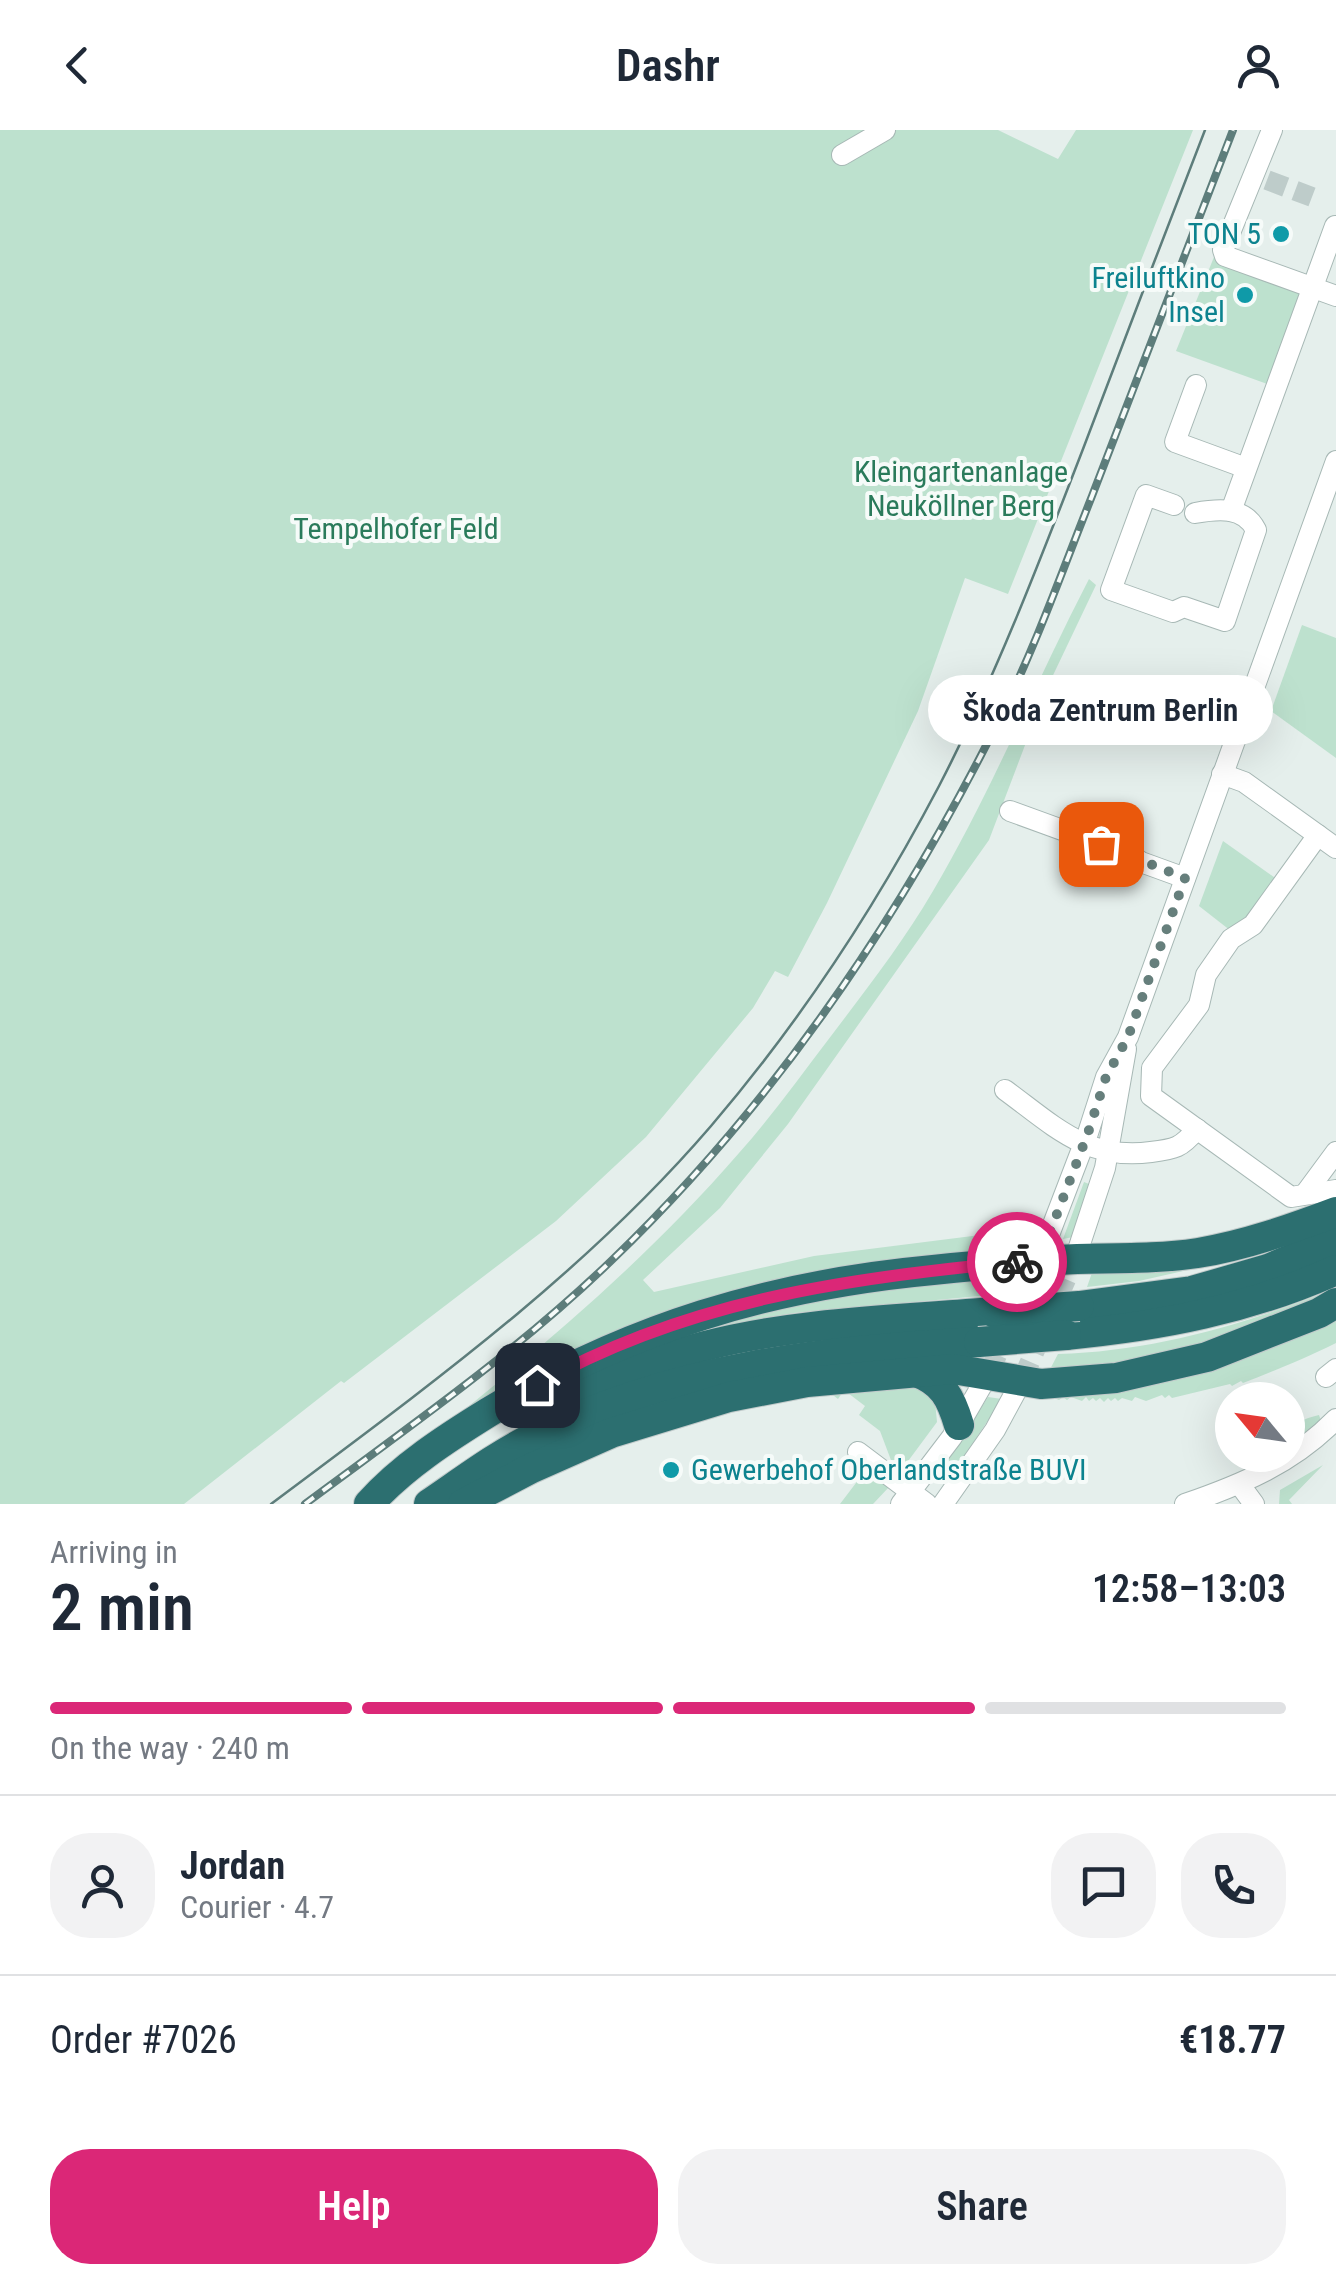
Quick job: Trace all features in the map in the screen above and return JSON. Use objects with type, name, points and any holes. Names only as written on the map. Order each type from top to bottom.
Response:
[{"type":"highway","points":[[369,1504],[382,1489],[453,1434],[504,1404],[570,1366],[682,1320],[820,1286],[927,1270],[1198,1253],[1268,1237],[1336,1212]]},
{"type":"highway","points":[[378,1504],[468,1444],[570,1391],[706,1346],[875,1321],[1079,1306],[1192,1291],[1268,1269],[1336,1240]]},
{"type":"highway","points":[[429,1504],[530,1439],[597,1408],[723,1371],[824,1353],[1066,1335],[1200,1317],[1286,1293],[1336,1270]]},
{"type":"highway","points":[[463,1504],[572,1450],[679,1410],[806,1382],[916,1372],[962,1369],[1022,1380],[1069,1383],[1158,1370],[1254,1341],[1336,1303]]},
{"type":"highway","points":[[916,1372],[932,1378],[947,1392],[959,1424]]},
{"type":"street","points":[[842,154],[885,130]]},
{"type":"street","points":[[1272,130],[1260,178],[1223,250],[1225,256],[1336,296]]},
{"type":"street","points":[[1231,511],[1335,226]]},
{"type":"street","points":[[1196,385],[1175,442],[1246,468]]},
{"type":"street","points":[[1039,1261],[1106,1077],[1128,1037],[1335,466]]},
{"type":"street","points":[[1174,506],[1146,495],[1111,590],[1174,612],[1184,607],[1225,620],[1256,530],[1250,520],[1222,508],[1195,513]]},
{"type":"street","points":[[1222,774],[1244,782],[1327,842],[1253,925],[1222,951],[1206,975],[1199,1005],[1152,1068],[1151,1096],[1291,1196],[1336,1190]]},
{"type":"street","points":[[1010,811],[1131,854],[1141,862],[1185,878]]},
{"type":"street","points":[[1075,1260],[1086,1236],[1108,1154],[1128,1037]]},
{"type":"street","points":[[1005,1090],[1083,1146],[1108,1154],[1182,1147],[1197,1129]]},
{"type":"street","points":[[1305,1194],[1336,1152]]},
{"type":"street","points":[[858,1452],[913,1500],[989,1373]]},
{"type":"street","points":[[943,1504],[995,1430],[1022,1380]]},
{"type":"street","points":[[1185,1504],[1240,1485],[1290,1458],[1336,1419]]},
{"type":"street","points":[[1240,1485],[1254,1504]]},
{"type":"green space","name":"Tempelhofer Feld","points":[[0,130],[998,130],[1058,159],[1076,130],[1193,130],[1008,594],[965,578],[918,711],[788,977],[775,971],[753,1008],[646,1137],[556,1221],[184,1504],[0,1504]]},
{"type":"green space","points":[[1214,257],[1303,289],[1270,385],[1176,351]]},
{"type":"green space","points":[[1089,579],[1096,585],[1046,690],[989,840],[788,1124],[720,1208],[643,1280],[654,1292],[814,1256],[1028,1229],[1022,1243],[1004,1255],[809,1281],[415,1449],[543,1345],[625,1271],[702,1194],[785,1097],[883,967],[933,891],[975,815]]},
{"type":"green space","points":[[1302,625],[1336,638],[1336,758],[1271,711]]},
{"type":"green space","points":[[1223,841],[1278,880],[1258,912],[1231,931],[1199,906]]},
{"type":"green space","points":[[1084,1182],[1089,1184],[1073,1237],[1063,1239]]},
{"type":"green space","points":[[1232,1260],[1139,1281],[1087,1287],[1094,1267]]},
{"type":"green space","points":[[1013,1271],[1002,1294],[794,1313],[692,1332],[776,1303]]},
{"type":"green space","points":[[1336,1288],[1240,1338],[1046,1377],[1058,1354],[1129,1347],[1200,1333]]},
{"type":"green space","points":[[1336,1311],[1336,1343],[1246,1382],[1215,1382],[1215,1388],[1146,1401],[1135,1397],[1132,1401],[1089,1401],[1086,1397],[1082,1401],[1071,1397],[1059,1400],[1049,1396],[1045,1399],[1040,1394]]},
{"type":"green space","points":[[913,1383],[934,1391],[937,1422],[897,1476],[880,1431],[859,1415],[865,1406],[844,1390],[838,1399],[824,1388]]},
{"type":"green space","points":[[988,1397],[1002,1399],[948,1481],[937,1475]]},
{"type":"green space","points":[[1319,1415],[1321,1421],[1305,1435],[1305,1419]]},
{"type":"green space","points":[[1323,1465],[1289,1500],[1292,1504],[1279,1504],[1280,1490]]},
{"type":"green space","points":[[862,1467],[889,1487],[873,1504],[840,1504],[859,1479],[853,1473]]},
{"type":"tunnel","points":[[1267,180],[1312,197]]},
{"type":"tunnel","points":[[1022,1380],[1075,1259]]},
{"type":"tunnel","points":[[989,1373],[1039,1261]]},
{"type":"tram line","points":[[271,1504],[502,1327],[610,1231],[662,1180],[744,1087],[834,963],[914,831],[998,662],[1205,130]]},
{"type":"railway","points":[[305,1504],[501,1357],[612,1260],[727,1137],[830,1005],[921,864],[1014,689],[1233,130]]},
{"type":"way so far","points":[[1017,1262],[1039,1261],[1106,1077],[1128,1037],[1185,878],[1101,844]]},
{"type":"place","name":"TON 5","points":[[1281,234]]},
{"type":"place","name":"Freiluftkino Insel","points":[[1245,295]]},
{"type":"place","name":"Škoda Zentrum Berlin","points":[[1101,844]]},
{"type":"place","name":"Gewerbehof Oberlandstraße BUVI","points":[[671,1470]]},
{"type":"route","points":[[537,1385],[626,1340],[706,1313],[820,1286],[1017,1262]]},
{"type":"park label","name":"Kleingartenanlage Neuköllner Berg","points":[[961,489]]}]
